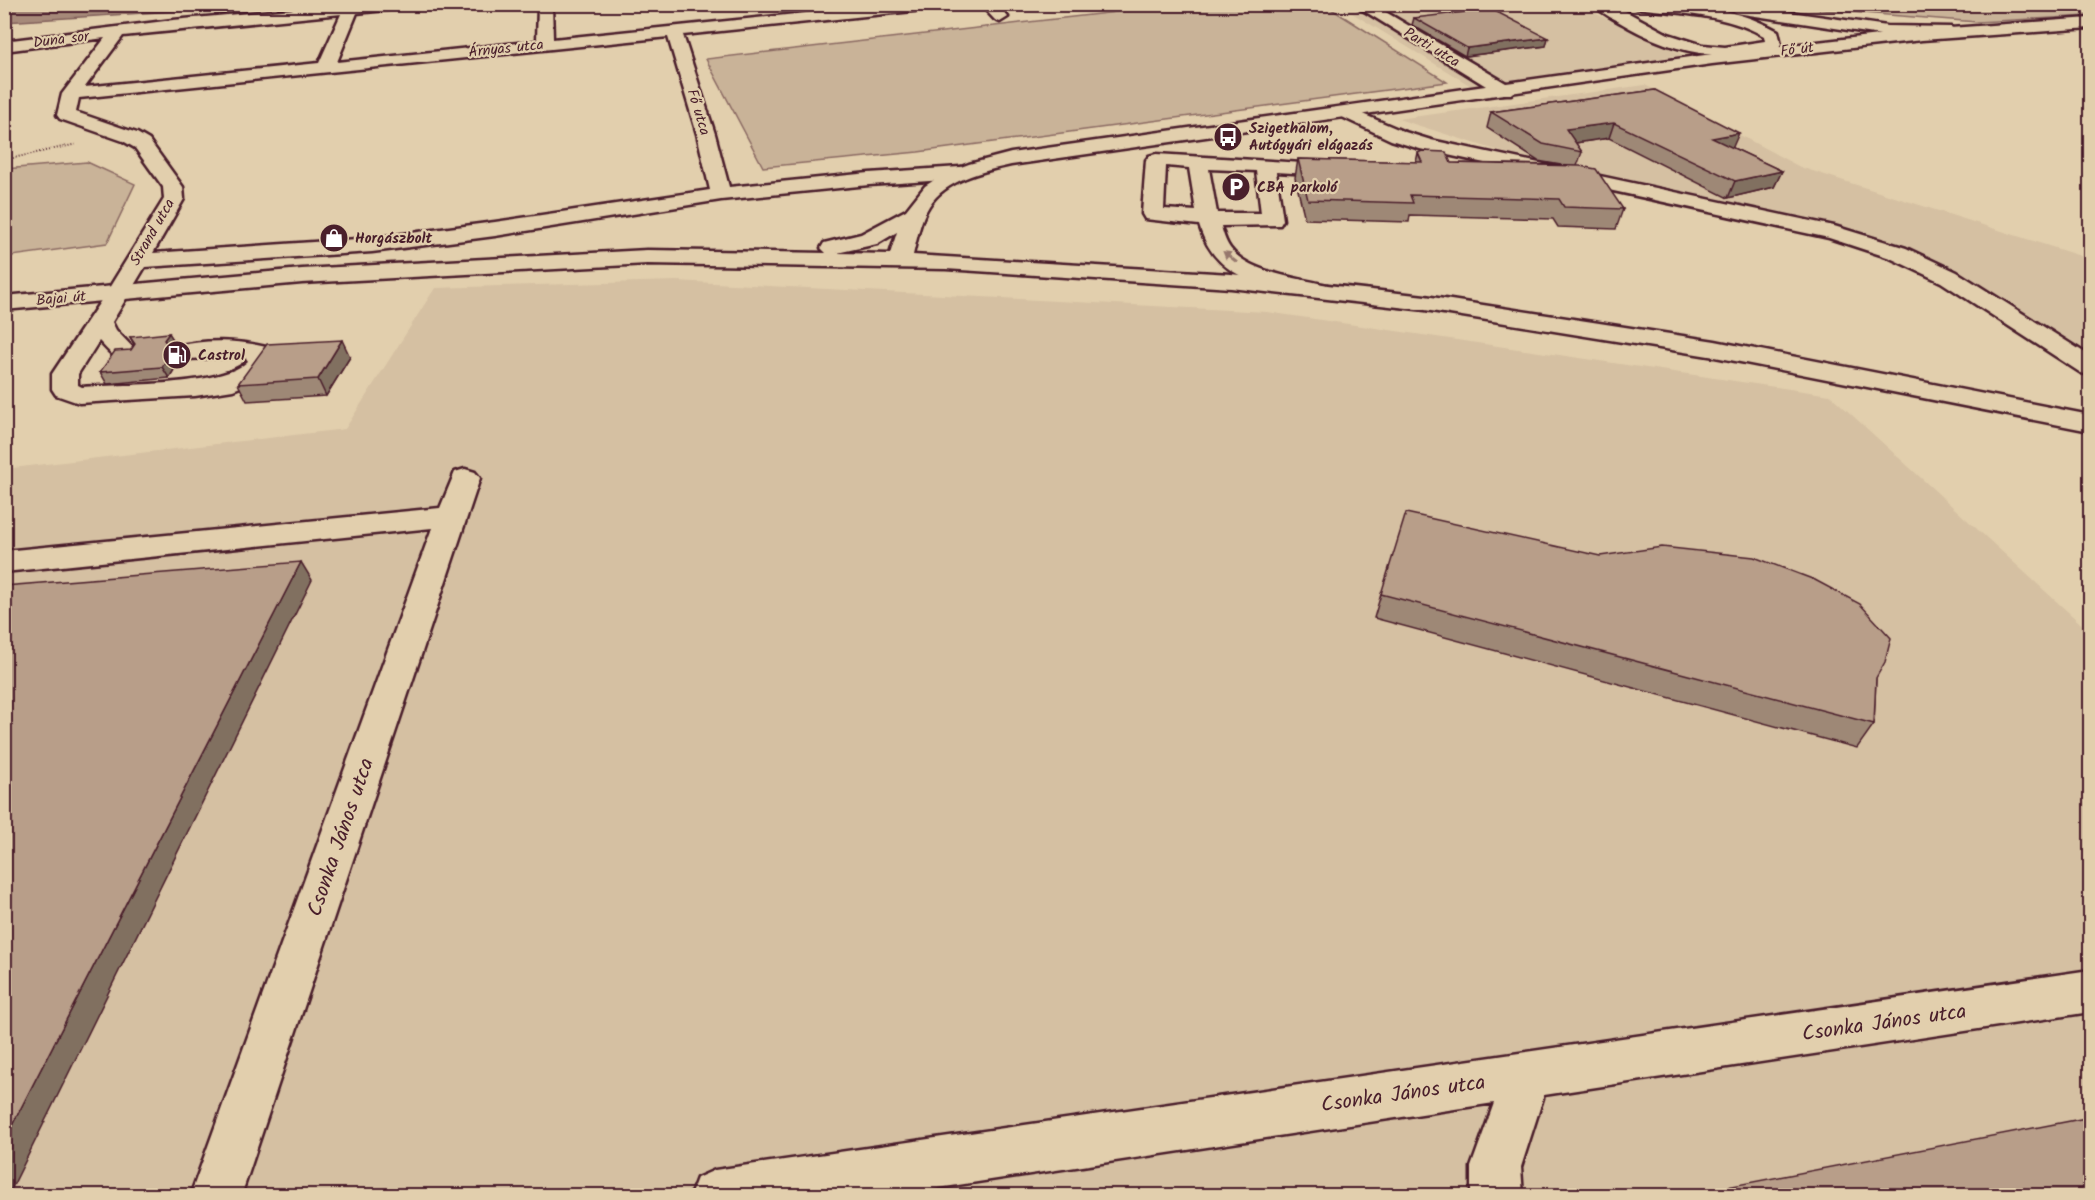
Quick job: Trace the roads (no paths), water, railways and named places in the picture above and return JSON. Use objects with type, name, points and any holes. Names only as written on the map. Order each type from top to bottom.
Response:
[{"type":"street","name":"Duna sor","points":[[4,46],[118,32],[404,4]]},
{"type":"street","points":[[545,4],[545,44]]},
{"type":"street","points":[[790,4],[800,19]]},
{"type":"street","name":"Árnyas utca","points":[[71,94],[942,4]]},
{"type":"street","points":[[987,4],[1000,17]]},
{"type":"street","name":"Parti utca","points":[[1360,4],[1505,90]]},
{"type":"street","points":[[1600,4],[1662,39],[1693,49],[1754,49],[1773,44],[1772,34],[1758,24],[1729,16],[1637,4]]},
{"type":"street","points":[[1700,4],[1887,31],[1960,32]]},
{"type":"street","points":[[326,67],[351,9]]},
{"type":"street","name":"Fő utca","points":[[673,31],[680,13]]},
{"type":"street","name":"Fő utca","points":[[653,14],[673,31],[706,134],[721,194]]},
{"type":"street","points":[[1778,14],[1869,41]]},
{"type":"street","points":[[1832,22],[1858,30],[1867,36],[1869,41]]},
{"type":"street","points":[[1811,23],[1827,38],[1826,43],[1816,46]]},
{"type":"street","name":"Fő út","points":[[960,173],[1011,159],[1816,46],[1960,32],[2091,23]]},
{"type":"street","points":[[71,94],[118,32]]},
{"type":"street","name":"Strand utca","points":[[71,94],[66,115],[141,144],[173,187],[174,199],[118,293],[64,374],[64,389],[79,395],[195,388],[233,382],[251,373],[261,362],[257,352],[241,349],[186,351]]},
{"type":"street","points":[[1346,112],[1398,136],[1427,145],[1834,233],[1898,253],[1949,277],[2091,367]]},
{"type":"street","points":[[1413,163],[1427,145]]},
{"type":"street","points":[[1268,165],[1266,173],[1272,220],[1208,219],[1153,213],[1156,160],[1268,165],[1366,172]]},
{"type":"street","points":[[1198,162],[1208,219],[1223,254],[1244,267],[1268,277],[1344,296]]},
{"type":"street","points":[[136,261],[372,245],[495,229],[721,194],[960,173]]},
{"type":"street","points":[[900,260],[915,213],[923,200],[933,190],[960,173]]},
{"type":"street","points":[[915,213],[916,224],[929,240],[966,254],[1036,267]]},
{"type":"street","points":[[768,258],[845,246],[869,239],[915,213]]},
{"type":"street","name":"Bajai út","points":[[4,303],[314,276],[492,264],[647,257],[768,258]]},
{"type":"street","points":[[768,258],[900,260],[1036,267],[1231,281],[1344,296],[1425,303],[1681,343],[2091,423]]},
{"type":"street","points":[[99,321],[106,334],[127,355]]},
{"type":"street","name":"Csonka János utca","points":[[215,1196],[465,478]]},
{"type":"street","points":[[4,562],[452,516]]},
{"type":"street","name":"Csonka János utca","points":[[715,1196],[2091,991]]},
{"type":"street","points":[[1497,1196],[1496,1167],[1527,1075]]},
{"type":"place","name":"Szigethalom, Autógyári elágazás","points":[[1228,137]]},
{"type":"place","name":"CBA parkoló","points":[[1236,187]]},
{"type":"place","name":"Horgászbolt","points":[[334,238]]},
{"type":"place","name":"Castrol","points":[[177,355]]}]
